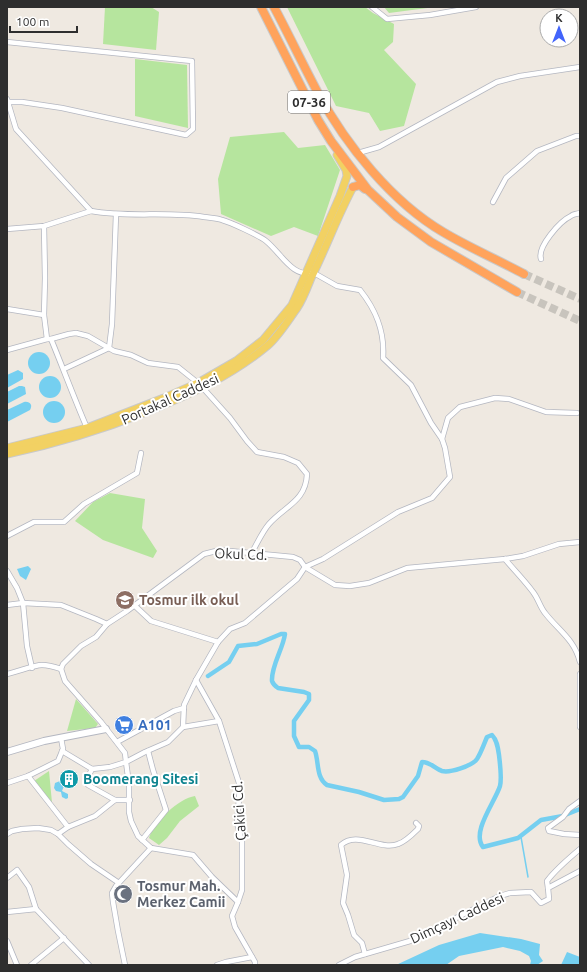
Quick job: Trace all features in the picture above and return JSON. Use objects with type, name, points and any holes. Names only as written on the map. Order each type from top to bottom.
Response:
[{"type":"highway","name":"07-36","points":[[261,7],[318,120],[331,141],[368,190],[397,217],[431,242],[517,292]]},
{"type":"highway","name":"07-36","points":[[274,7],[319,94],[340,128],[379,180],[411,209],[436,228],[524,274]]},
{"type":"highway","points":[[349,185],[360,185],[368,190]]},
{"type":"main road","points":[[331,141],[346,170],[349,185]]},
{"type":"main road","name":"Portakal Caddesi","points":[[7,454],[146,412],[241,366],[268,345],[298,307],[344,204],[349,185]]},
{"type":"main road","name":"Portakal Caddesi","points":[[201,386],[236,362],[263,340],[292,305],[349,185]]},
{"type":"main road","name":"Portakal Caddesi","points":[[7,448],[87,430]]},
{"type":"street","points":[[372,7],[387,19],[430,15],[476,7]]},
{"type":"street","points":[[7,42],[192,61],[193,129],[186,135],[62,108],[22,102],[7,102]]},
{"type":"street","points":[[358,153],[379,147],[496,82],[520,76],[579,68]]},
{"type":"street","points":[[7,99],[16,129],[91,211]]},
{"type":"street","points":[[493,202],[506,178],[537,151],[576,136],[580,136]]},
{"type":"street","points":[[7,229],[44,226],[91,211],[116,214],[192,215],[222,220],[265,240],[278,252],[294,271],[306,275],[314,273],[336,286],[360,290],[377,316],[384,345],[383,358],[411,385],[431,423],[442,439],[450,476],[432,498],[398,512],[323,559],[305,567],[297,579],[245,623],[230,629],[218,642],[196,680],[184,708],[183,727]]},
{"type":"street","points":[[541,259],[541,249],[544,242],[570,216],[580,213]]},
{"type":"street","points":[[109,348],[112,324],[116,214]]},
{"type":"street","points":[[44,226],[44,315],[49,339],[64,369],[70,390],[87,430]]},
{"type":"street","points":[[7,309],[44,315]]},
{"type":"street","points":[[7,350],[76,333],[88,336],[109,348],[131,355],[148,363],[178,367],[201,386],[230,418],[246,441],[257,452],[284,457],[298,463],[307,474],[305,488],[296,500],[269,524],[251,554]]},
{"type":"street","points":[[64,369],[109,348]]},
{"type":"street","points":[[442,439],[448,418],[460,407],[495,398],[509,398],[546,412],[577,414]]},
{"type":"street","points":[[7,536],[34,522],[64,522],[84,504],[137,473],[141,453]]},
{"type":"street","name":"Okul Cd.","points":[[62,670],[63,664],[81,646],[96,637],[107,624],[204,554],[220,550],[292,557],[300,560],[305,567],[335,585],[350,586],[369,583],[407,568],[505,559],[523,556],[559,544],[580,542]]},
{"type":"street","points":[[505,559],[534,593],[544,612],[561,632],[572,642],[580,662]]},
{"type":"street","points":[[7,571],[17,588],[23,603],[27,646],[32,668]]},
{"type":"street","points":[[7,605],[23,603],[61,605],[107,624]]},
{"type":"street","points":[[134,605],[152,621],[218,642]]},
{"type":"street","points":[[7,674],[40,665],[50,666],[62,670],[65,681],[125,753],[130,800],[129,812],[131,821],[138,836],[151,848],[193,855],[212,877],[238,902]]},
{"type":"street","points":[[580,674],[580,727]]},
{"type":"street","name":"Çakici Cd.","points":[[196,680],[219,721],[240,786],[237,823],[242,842],[242,890],[232,916],[235,927],[255,965]]},
{"type":"street","points":[[117,742],[174,711],[184,708]]},
{"type":"street","points":[[62,750],[92,769],[110,767],[126,762],[168,742],[183,727],[219,721]]},
{"type":"street","points":[[7,752],[44,741],[106,729]]},
{"type":"street","points":[[7,783],[28,776],[58,761],[63,749],[61,738]]},
{"type":"street","points":[[142,840],[166,810],[148,751]]},
{"type":"street","points":[[92,769],[86,782],[88,785],[115,800],[130,800]]},
{"type":"street","points":[[28,776],[68,827]]},
{"type":"street","points":[[58,834],[68,827],[95,816],[115,800]]},
{"type":"street","points":[[580,801],[548,828],[549,831],[580,835]]},
{"type":"street","points":[[365,954],[362,943],[354,935],[343,903],[347,875],[341,845],[346,840],[360,839],[387,846],[399,844],[418,829],[419,826],[416,823]]},
{"type":"street","points":[[7,834],[12,831],[22,829],[38,828],[51,830],[58,834],[91,864],[119,883]]},
{"type":"street","points":[[125,965],[112,893],[119,883],[151,848]]},
{"type":"street","points":[[580,849],[568,858],[547,881],[548,888],[580,871]]},
{"type":"street","points":[[7,878],[17,870],[29,887],[36,909],[89,965]]},
{"type":"street","name":"Dimçayı Caddesi","points":[[339,965],[355,957],[410,941],[505,894],[531,892],[541,903],[549,899],[548,888]]},
{"type":"street","points":[[7,912],[36,909]]},
{"type":"street","points":[[31,965],[64,938]]},
{"type":"street","points":[[7,942],[17,965]]},
{"type":"street","points":[[217,965],[252,958]]},
{"type":"green space","points":[[105,7],[151,7],[159,12],[156,50],[103,44]]},
{"type":"green space","points":[[287,7],[365,7],[394,24],[393,42],[384,50],[416,84],[404,126],[380,131],[369,113],[336,106]]},
{"type":"green space","points":[[384,7],[435,7],[389,13]]},
{"type":"green space","points":[[135,59],[187,65],[188,128],[135,116]]},
{"type":"green space","points":[[284,132],[298,148],[325,145],[340,170],[318,236],[294,227],[271,236],[221,214],[218,179],[230,137]]},
{"type":"green space","points":[[110,493],[145,499],[142,528],[157,551],[153,558],[103,540],[75,521],[93,502]]},
{"type":"green space","points":[[76,699],[98,724],[95,728],[67,731]]},
{"type":"green space","points":[[49,771],[52,803],[34,781]]},
{"type":"green space","points":[[195,796],[199,806],[180,821],[167,838],[159,845],[149,838],[156,825],[168,812],[182,801]]},
{"type":"water","points":[[35,352],[43,352],[50,359],[50,367],[43,374],[35,374],[28,367],[28,359]]},
{"type":"water","points":[[18,370],[23,373],[23,379],[7,388],[7,375]]},
{"type":"water","points":[[46,376],[54,376],[61,383],[61,391],[54,398],[46,398],[39,391],[39,383]]},
{"type":"water","points":[[19,386],[25,387],[26,394],[7,404],[7,392]]},
{"type":"water","points":[[50,401],[58,401],[65,408],[65,416],[58,423],[50,423],[43,416],[43,408]]},
{"type":"water","points":[[24,402],[28,402],[30,404],[30,410],[7,422],[7,410]]},
{"type":"water","points":[[28,566],[31,569],[26,580],[20,576],[17,569]]},
{"type":"water","points":[[60,781],[64,786],[62,791],[68,794],[68,798],[66,799],[62,797],[61,792],[56,791],[54,788],[55,783]]},
{"type":"water","points":[[480,933],[521,939],[540,944],[539,955],[543,961],[537,965],[530,965],[531,961],[529,956],[520,951],[503,947],[459,956],[446,965],[396,965],[439,945]]},
{"type":"water","points":[[567,952],[580,957],[580,965],[561,965]]},
{"type":"waterway","points":[[208,676],[229,662],[238,646],[257,644],[281,634],[285,634],[273,669],[272,681],[278,688],[309,694],[309,700],[294,721],[294,736],[299,747],[309,747],[315,751],[319,774],[323,782],[327,785],[359,792],[384,800],[399,799],[403,797],[418,776],[422,762],[428,763],[442,771],[455,770],[466,766],[477,759],[487,737],[492,735],[498,750],[501,783],[482,825],[480,841],[483,847],[518,838],[541,820],[563,816]]},
{"type":"waterway","points":[[565,815],[580,809]]},
{"type":"waterway","points":[[521,837],[528,877]]},
{"type":"tunnel","points":[[524,274],[580,299]]},
{"type":"tunnel","points":[[517,292],[580,321]]},
{"type":"place","name":"Tosmur ilk okul","points":[[125,600]]},
{"type":"place","name":"A101","points":[[124,725]]},
{"type":"place","name":"Boomerang Sitesi","points":[[69,779]]},
{"type":"place","name":"Tosmur Mah. Merkez Camii","points":[[123,894]]}]
